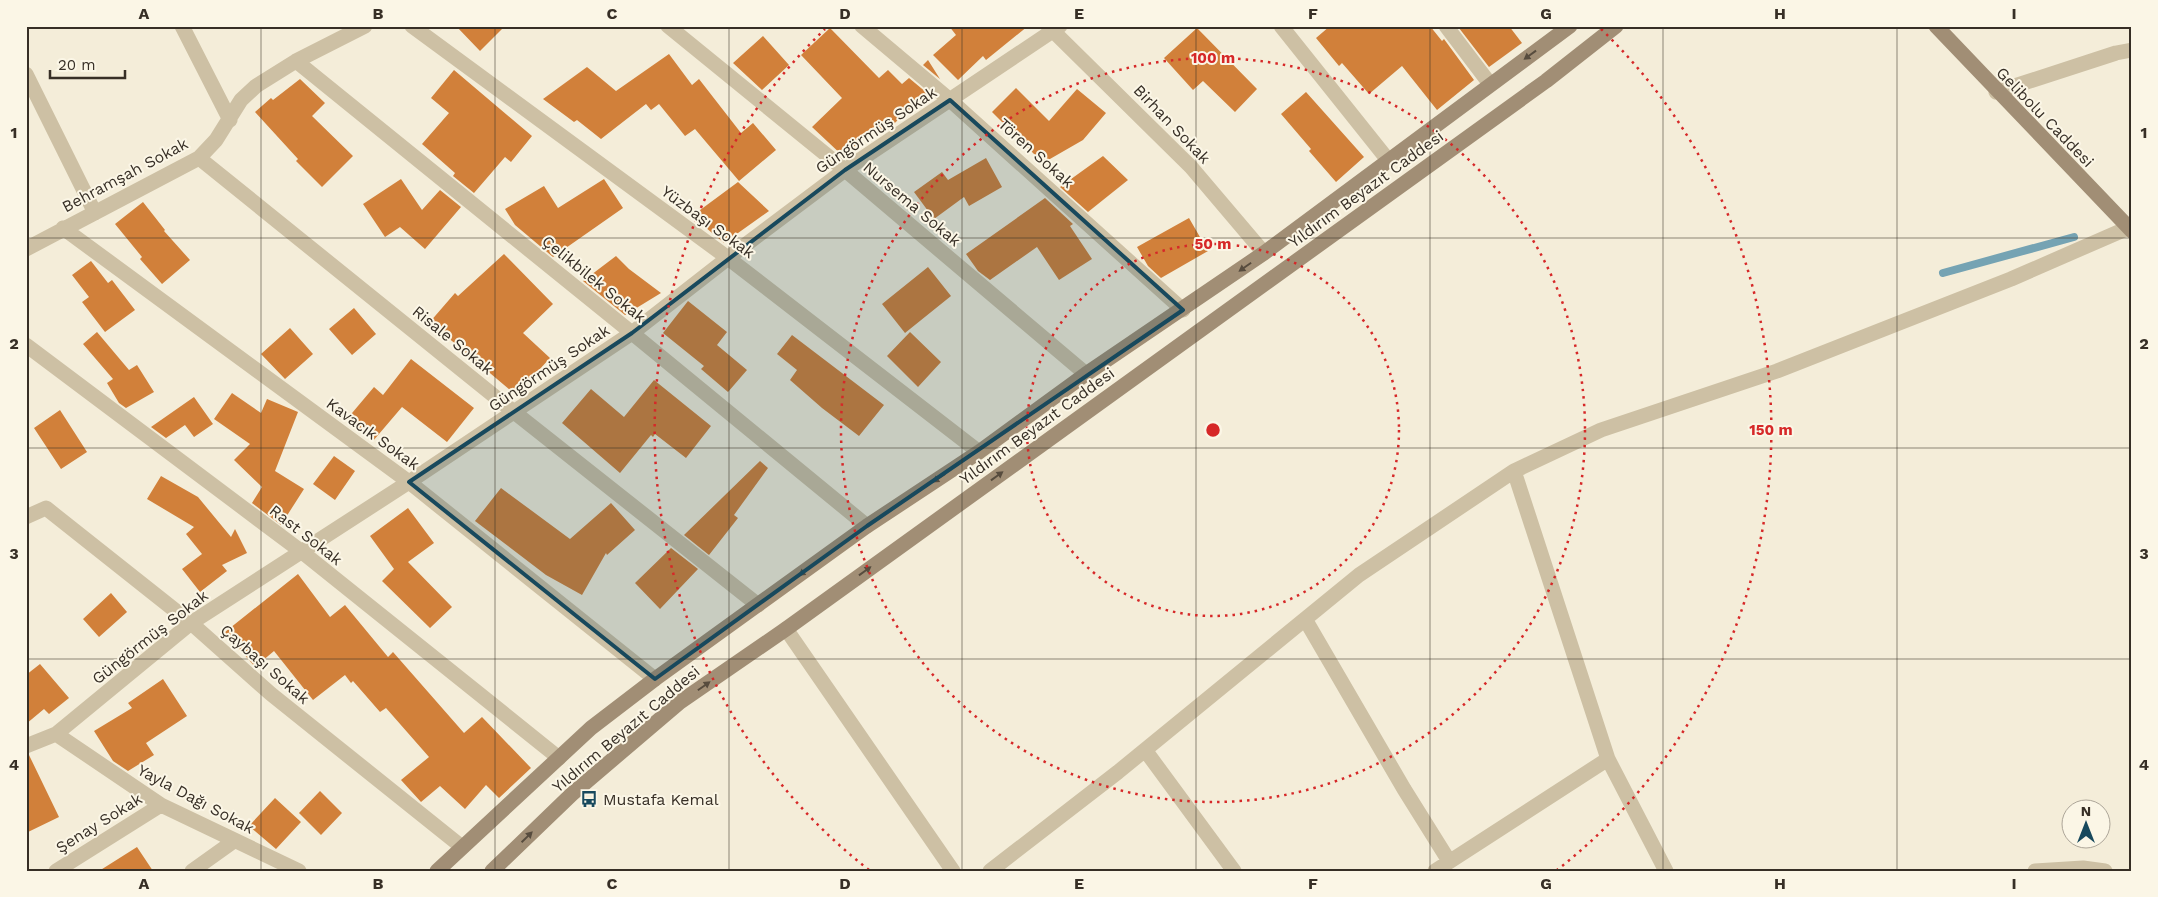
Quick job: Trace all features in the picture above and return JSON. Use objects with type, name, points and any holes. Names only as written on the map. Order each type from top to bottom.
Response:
[{"type":"main road","points":[[437,871],[591,728],[655,679],[867,526],[979,452],[1086,374],[1264,254],[1570,26]]},
{"type":"main road","name":"Yıldırım Beyazıt Caddesi","points":[[492,871],[572,794],[680,702],[786,628],[1538,86],[1616,26]]},
{"type":"main road","name":"Gelibolu Caddesi","points":[[1936,26],[1996,92],[2130,230]]},
{"type":"street","points":[[182,26],[230,120]]},
{"type":"street","name":"Behramşah Sokak","points":[[26,249],[199,158],[216,140],[242,100],[256,86],[296,61],[365,26]]},
{"type":"street","name":"Yüzbaşı Sokak","points":[[412,26],[728,258],[979,452]]},
{"type":"street","name":"Nursema Sokak","points":[[668,26],[845,170],[1086,374]]},
{"type":"street","name":"Tören Sokak","points":[[862,26],[950,100],[1183,310]]},
{"type":"street","points":[[1281,26],[1388,160]]},
{"type":"street","points":[[1446,26],[1490,84]]},
{"type":"street","name":"Güngörmüş Sokak","points":[[26,746],[56,734],[191,623],[409,482],[632,333],[845,170],[1054,28]]},
{"type":"street","name":"Birhan Sokak","points":[[1054,28],[1191,167],[1264,254]]},
{"type":"street","points":[[1996,92],[2116,53],[2132,50]]},
{"type":"street","name":"Çelikbilek Sokak","points":[[296,61],[867,526]]},
{"type":"street","points":[[26,74],[95,213]]},
{"type":"street","name":"Risale Sokak","points":[[199,158],[514,412],[758,605]]},
{"type":"street","name":"Kavacık Sokak","points":[[63,228],[409,482],[655,679]]},
{"type":"street","points":[[990,871],[1145,750],[1359,575],[1514,471],[1601,430],[1777,370],[2011,279],[2130,230]]},
{"type":"street","name":"Rast Sokak","points":[[26,345],[302,552],[559,758]]},
{"type":"street","points":[[1514,471],[1608,759],[1666,871]]},
{"type":"street","name":"Çaybaşı Sokak","points":[[26,517],[46,508],[191,623],[270,694],[462,847]]},
{"type":"street","points":[[1305,619],[1404,789],[1450,861]]},
{"type":"street","points":[[786,628],[953,871]]},
{"type":"street","name":"Yayla Dağı Sokak","points":[[56,734],[161,805],[299,871]]},
{"type":"street","points":[[1145,750],[1234,871]]},
{"type":"street","points":[[1435,871],[1608,759]]},
{"type":"street","name":"Şenay Sokak","points":[[56,871],[161,805]]},
{"type":"street","points":[[192,871],[234,841]]},
{"type":"street","points":[[2035,871],[2083,868],[2105,871]]},
{"type":"highlighted area","points":[[950,100],[1183,310],[867,526],[655,679],[409,482],[632,333],[845,170]]},
{"type":"building","points":[[456,26],[505,26],[480,51]]},
{"type":"building","points":[[949,26],[1028,26],[986,60],[983,56],[958,80],[933,55],[956,35]]},
{"type":"building","points":[[1330,26],[1430,26],[1442,41],[1444,39],[1474,80],[1437,110],[1402,66],[1369,94],[1342,63],[1339,66],[1316,38]]},
{"type":"building","points":[[1462,26],[1509,26],[1522,43],[1489,67],[1459,28]]},
{"type":"building","points":[[830,28],[879,78],[888,70],[902,84],[909,78],[927,93],[884,133],[876,125],[844,157],[812,127],[842,98],[801,55]]},
{"type":"building","points":[[1197,28],[1257,89],[1235,112],[1203,81],[1193,90],[1164,58]]},
{"type":"building","points":[[763,36],[789,65],[762,90],[733,63]]},
{"type":"building","points":[[669,54],[692,85],[699,79],[741,133],[753,123],[776,150],[739,181],[695,129],[685,136],[659,104],[651,110],[646,104],[601,139],[577,120],[574,122],[543,99],[587,67],[616,91]]},
{"type":"building","points":[[928,60],[940,79],[923,65]]},
{"type":"building","points":[[454,70],[532,136],[511,162],[505,157],[474,193],[453,176],[455,173],[422,144],[449,113],[431,98]]},
{"type":"building","points":[[300,79],[325,103],[312,116],[353,156],[322,187],[296,161],[298,159],[255,112],[271,98],[273,100]]},
{"type":"building","points":[[1016,88],[1049,121],[1077,89],[1106,113],[1083,140],[1043,163],[992,112]]},
{"type":"building","points":[[1306,92],[1364,157],[1336,182],[1281,114]]},
{"type":"building","points":[[1103,156],[1128,180],[1088,212],[1060,187]]},
{"type":"building","points":[[986,158],[1002,187],[969,206],[964,197],[934,219],[914,192],[942,172],[948,180]]},
{"type":"building","points":[[401,179],[422,210],[440,190],[461,207],[425,249],[400,227],[385,237],[363,204]]},
{"type":"building","points":[[604,179],[623,208],[553,257],[515,225],[505,209],[544,186],[558,208]]},
{"type":"building","points":[[738,182],[769,211],[724,243],[692,216]]},
{"type":"building","points":[[1045,198],[1073,224],[1070,226],[1092,259],[1059,280],[1037,247],[990,280],[978,271],[966,254]]},
{"type":"building","points":[[143,202],[164,231],[190,260],[162,284],[140,259],[142,257],[115,224]]},
{"type":"building","points":[[1189,218],[1208,251],[1161,278],[1148,266],[1137,247]]},
{"type":"building","points":[[504,254],[553,304],[523,333],[550,358],[516,395],[429,323],[455,293],[458,296]]},
{"type":"building","points":[[616,256],[629,269],[661,293],[625,315],[583,281]]},
{"type":"building","points":[[91,261],[108,283],[112,280],[135,310],[105,332],[82,302],[89,297],[72,275]]},
{"type":"building","points":[[928,267],[951,296],[905,333],[882,304]]},
{"type":"building","points":[[688,301],[727,332],[717,345],[747,370],[728,392],[701,369],[704,366],[663,333]]},
{"type":"building","points":[[354,308],[376,334],[352,355],[329,329]]},
{"type":"building","points":[[290,328],[313,354],[285,379],[261,354]]},
{"type":"building","points":[[97,332],[129,370],[137,365],[154,392],[126,408],[119,403],[107,383],[113,379],[83,344]]},
{"type":"building","points":[[910,332],[941,362],[918,387],[887,356]]},
{"type":"building","points":[[792,335],[884,405],[859,436],[822,408],[790,380],[797,370],[777,354]]},
{"type":"building","points":[[411,359],[474,408],[447,442],[402,407],[373,441],[347,419],[374,387],[383,395]]},
{"type":"building","points":[[654,380],[711,426],[686,458],[655,434],[653,437],[651,435],[620,473],[562,423],[591,389],[624,417]]},
{"type":"building","points":[[232,393],[261,413],[267,399],[298,412],[275,471],[304,489],[281,525],[252,503],[262,487],[234,460],[250,444],[214,419]]},
{"type":"building","points":[[194,397],[213,424],[194,437],[185,425],[166,438],[151,427]]},
{"type":"building","points":[[60,410],[87,452],[61,469],[34,428]]},
{"type":"building","points":[[334,456],[355,471],[335,500],[313,484]]},
{"type":"building","points":[[760,461],[768,468],[734,515],[738,518],[709,555],[684,535]]},
{"type":"building","points":[[161,476],[198,497],[231,537],[235,529],[247,553],[222,565],[227,571],[200,592],[182,569],[202,554],[186,534],[194,527],[147,499]]},
{"type":"building","points":[[501,488],[570,539],[611,503],[635,530],[607,555],[606,553],[582,595],[546,575],[475,521]]},
{"type":"building","points":[[408,508],[434,543],[408,562],[452,607],[430,628],[382,581],[394,569],[370,536]]},
{"type":"building","points":[[671,548],[698,569],[660,609],[635,583]]},
{"type":"building","points":[[298,574],[330,617],[345,605],[388,657],[393,652],[464,733],[482,717],[531,768],[499,798],[486,785],[465,809],[440,786],[421,802],[401,780],[429,757],[386,708],[380,712],[353,681],[351,683],[345,675],[313,700],[274,651],[255,667],[225,632]]},
{"type":"building","points":[[111,593],[127,612],[99,637],[83,619]]},
{"type":"building","points":[[40,664],[69,698],[49,714],[44,709],[26,724],[26,675]]},
{"type":"building","points":[[163,679],[187,716],[146,743],[154,755],[128,771],[113,761],[94,731],[132,708],[128,703]]},
{"type":"building","points":[[26,755],[29,755],[59,817],[26,833]]},
{"type":"building","points":[[320,791],[342,813],[321,835],[299,813]]},
{"type":"building","points":[[275,798],[301,822],[276,849],[249,826]]},
{"type":"building","points":[[137,847],[153,871],[99,871]]},
{"type":"waterway","points":[[1943,273],[2074,237]]},
{"type":"place","name":"Mustafa Kemal","points":[[589,799]]}]
